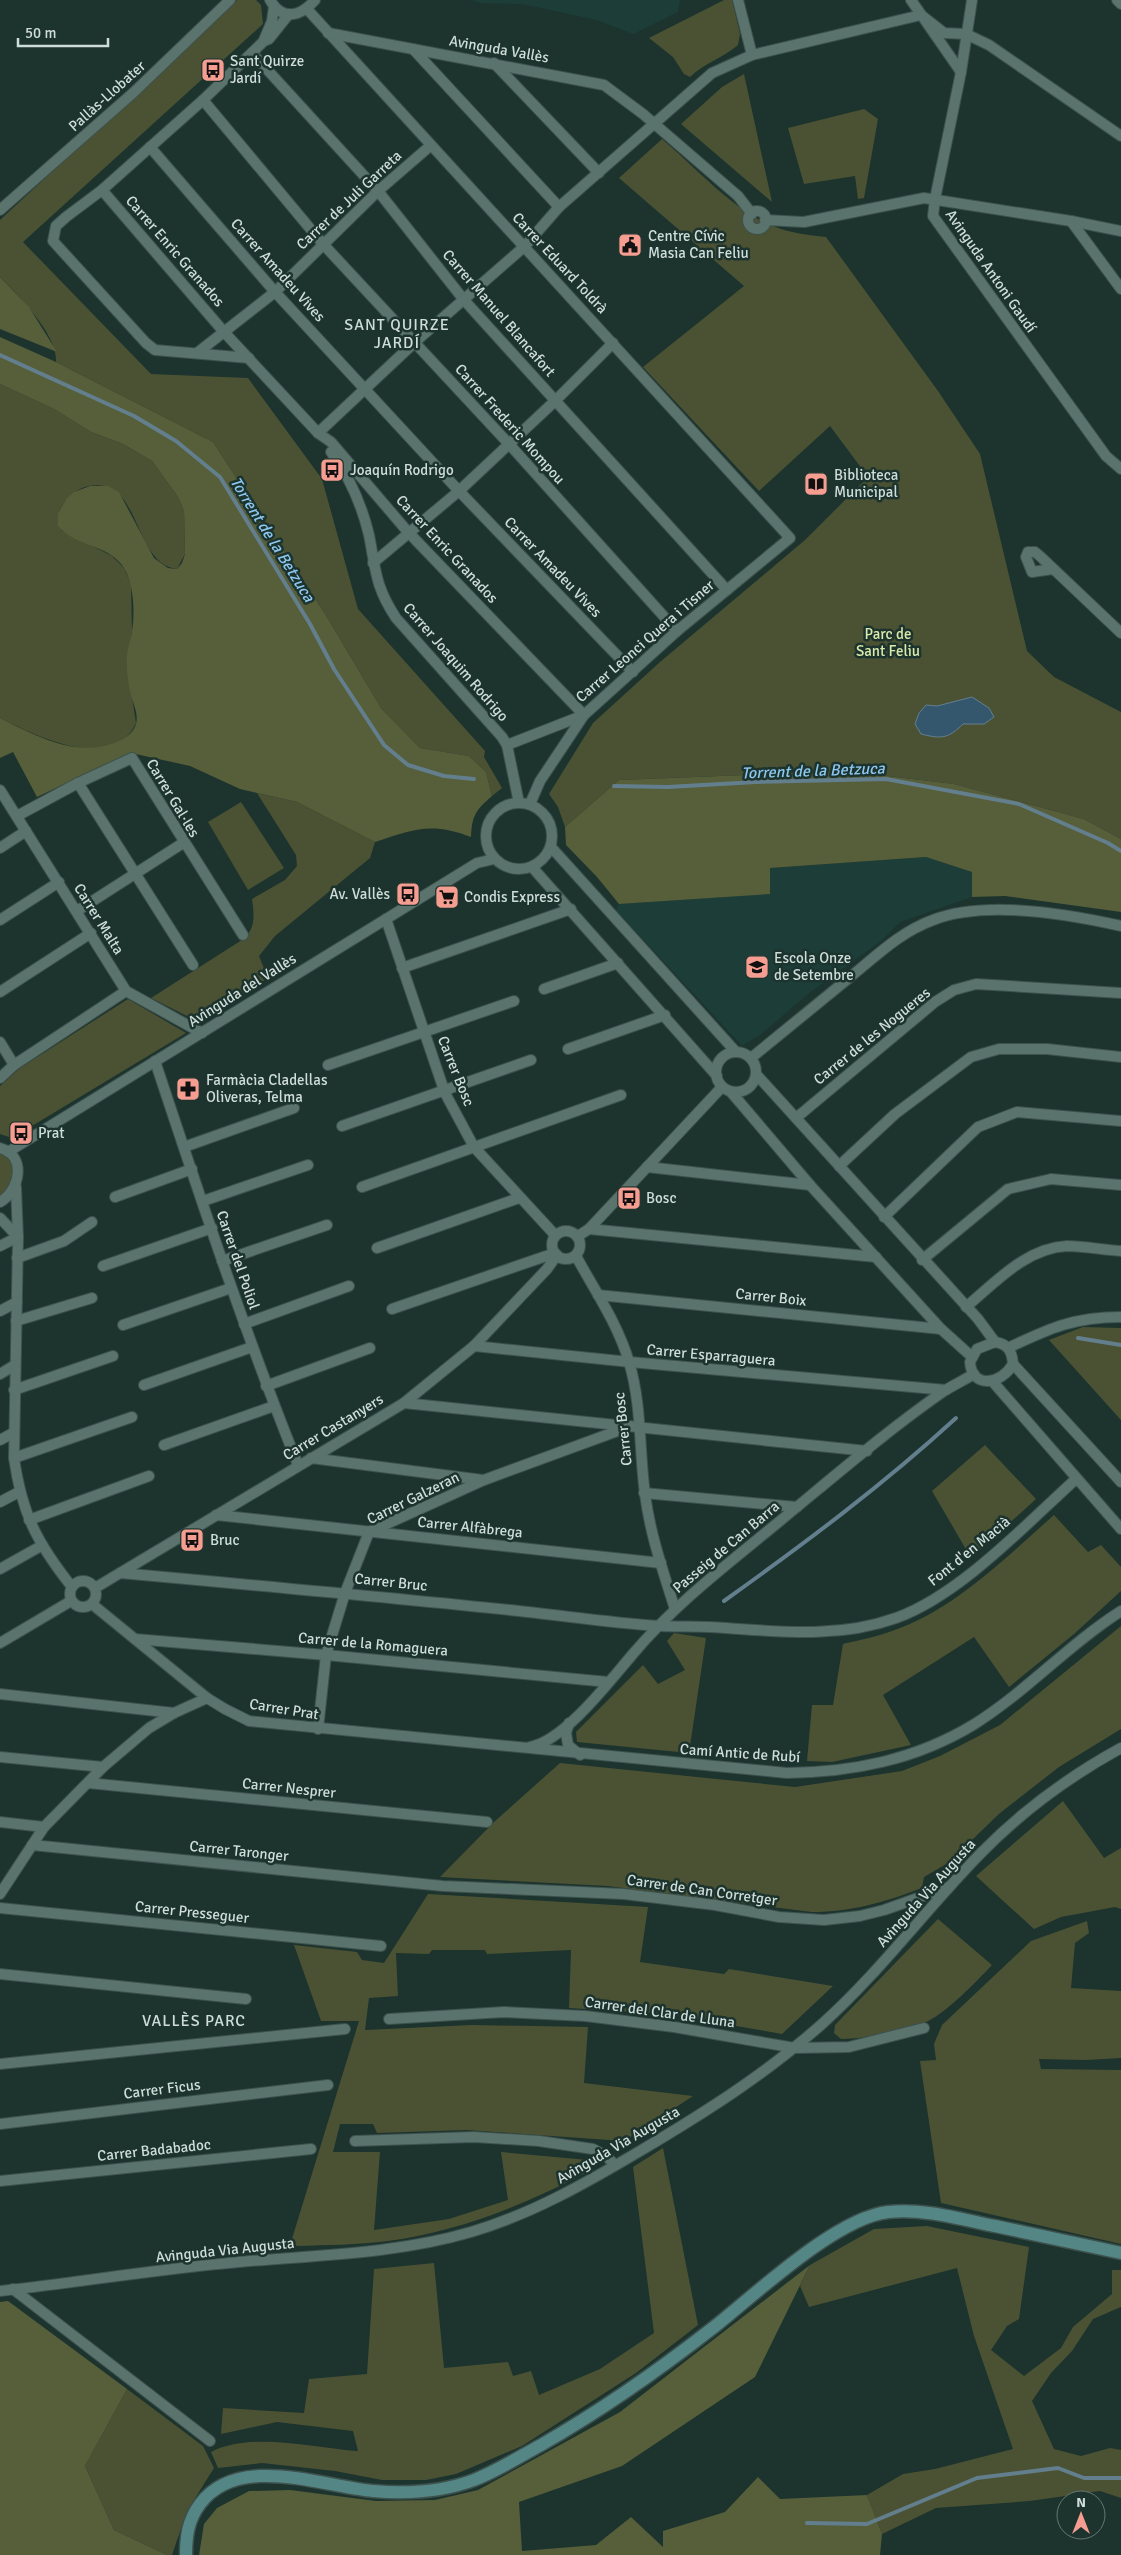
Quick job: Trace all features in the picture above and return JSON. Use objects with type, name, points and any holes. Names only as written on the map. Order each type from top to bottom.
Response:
[{"type":"main road","points":[[186,2555],[188,2527],[198,2507],[219,2487],[245,2477],[266,2476],[373,2491],[406,2492],[450,2488],[493,2471],[604,2407],[639,2384],[812,2250],[847,2226],[866,2217],[899,2212],[934,2215],[1121,2253]]},
{"type":"street","name":"Pallàs-Llobater","points":[[0,210],[89,134],[230,0]]},
{"type":"street","points":[[738,0],[752,55]]},
{"type":"street","points":[[911,0],[961,72]]},
{"type":"street","name":"Avinguda Antoni Gaudí","points":[[972,0],[961,72],[933,216],[938,226],[1106,456],[1121,469]]},
{"type":"street","points":[[1117,0],[1121,4]]},
{"type":"street","points":[[272,3],[289,14]]},
{"type":"street","points":[[264,41],[272,21],[272,3]]},
{"type":"street","points":[[249,358],[155,350],[146,343],[53,241],[56,226],[102,190],[203,100],[264,41],[273,35],[289,14],[312,3]]},
{"type":"street","name":"Carrer Eduard Toldrà","points":[[312,3],[328,33],[430,146],[525,246],[790,538]]},
{"type":"street","points":[[318,433],[415,342],[525,246],[559,207],[712,73],[752,55],[921,15]]},
{"type":"street","points":[[921,15],[944,33],[966,34],[989,45],[1120,135]]},
{"type":"street","name":"Avinguda Vallès","points":[[328,33],[604,85],[738,196],[752,214],[748,222],[753,228],[762,227],[766,220],[804,222],[913,200],[935,199]]},
{"type":"street","points":[[413,49],[559,207]]},
{"type":"street","name":"Carrer Manuel Blancafort","points":[[252,53],[378,191],[464,300],[728,590]]},
{"type":"street","points":[[494,63],[599,172]]},
{"type":"street","name":"Carrer Frederic Mompou","points":[[203,100],[323,244],[509,444],[677,631]]},
{"type":"street","name":"Carrer de Juli Garreta","points":[[197,353],[275,292],[378,191],[430,146]]},
{"type":"street","name":"Carrer Amadeu Vives","points":[[150,147],[275,292],[459,491],[633,672]]},
{"type":"street","name":"Carrer Enric Granados","points":[[102,190],[224,332],[318,433],[331,442],[408,532],[584,715]]},
{"type":"street","points":[[935,199],[1072,221],[1121,231]]},
{"type":"street","points":[[1072,221],[1121,289]]},
{"type":"street","points":[[373,563],[459,491],[556,400],[613,343]]},
{"type":"street","name":"Carrer Joaquim Rodrigo","points":[[318,433],[338,460],[354,489],[369,535],[379,589],[396,618],[490,723],[507,745]]},
{"type":"street","name":"Carrer Leonci Quera i Tisner","points":[[507,745],[584,715],[677,631],[790,538]]},
{"type":"street","points":[[1053,569],[1121,633]]},
{"type":"street","points":[[530,804],[540,781],[584,715]]},
{"type":"street","points":[[507,745],[519,803]]},
{"type":"street","name":"Carrer Gal·les","points":[[17,816],[78,782],[132,758],[183,843],[243,935]]},
{"type":"street","points":[[78,782],[193,965]]},
{"type":"street","name":"Carrer Malta","points":[[0,790],[92,933],[126,990]]},
{"type":"street","points":[[519,803],[530,804],[542,812],[552,828],[551,847],[540,862],[532,867],[519,870],[505,867],[494,859],[488,850],[486,839],[488,823],[498,810],[519,803]]},
{"type":"street","points":[[0,848],[26,831]]},
{"type":"street","points":[[78,911],[183,843]]},
{"type":"street","points":[[551,847],[736,1052],[752,1058]]},
{"type":"street","name":"Avinguda del Vallès","points":[[4,1150],[155,1062],[477,863],[494,859]]},
{"type":"street","points":[[532,867],[665,1016],[810,1184],[941,1328],[971,1356]]},
{"type":"street","points":[[0,920],[59,882]]},
{"type":"street","points":[[402,968],[571,910]]},
{"type":"street","points":[[752,1058],[897,938],[933,920],[970,912],[1026,911],[1085,918],[1121,926]]},
{"type":"street","name":"Carrer Bosc","points":[[386,919],[444,1090],[474,1147],[555,1235]]},
{"type":"street","points":[[0,992],[92,933]]},
{"type":"street","points":[[544,989],[618,963]]},
{"type":"street","name":"Carrer de les Nogueres","points":[[796,1118],[935,1002],[954,990],[976,984],[1121,993]]},
{"type":"street","points":[[0,1078],[14,1065],[126,990],[202,1032]]},
{"type":"street","points":[[328,1065],[424,1030],[514,1001]]},
{"type":"street","points":[[568,1049],[665,1016]]},
{"type":"street","points":[[0,1042],[14,1065]]},
{"type":"street","points":[[839,1166],[895,1114],[971,1057],[999,1049],[1047,1049],[1121,1057]]},
{"type":"street","points":[[717,1076],[716,1068],[722,1057],[736,1052]]},
{"type":"street","points":[[752,1058],[756,1074],[966,1307],[995,1342]]},
{"type":"street","points":[[342,1126],[531,1060]]},
{"type":"street","name":"Carrer del Poliol","points":[[155,1062],[231,1288],[266,1386],[298,1466]]},
{"type":"street","points":[[578,1236],[589,1229],[647,1167],[727,1089],[747,1089],[754,1081],[756,1074]]},
{"type":"street","points":[[362,1187],[621,1095]]},
{"type":"street","points":[[184,1147],[294,1108]]},
{"type":"street","points":[[884,1217],[978,1127],[1017,1112],[1121,1121]]},
{"type":"street","points":[[4,1150],[16,1164],[18,1174],[16,1187],[18,1236],[13,1433],[14,1458],[19,1492],[41,1546],[72,1586]]},
{"type":"street","points":[[203,1201],[308,1165]]},
{"type":"street","points":[[647,1167],[810,1184]]},
{"type":"street","points":[[116,1197],[192,1169]]},
{"type":"street","points":[[922,1260],[1008,1188],[1051,1178],[1121,1185]]},
{"type":"street","points":[[0,1202],[6,1199],[16,1187]]},
{"type":"street","points":[[377,1248],[519,1198]]},
{"type":"street","points":[[0,1218],[18,1236]]},
{"type":"street","points":[[17,1258],[64,1241],[92,1222]]},
{"type":"street","points":[[222,1261],[327,1225]]},
{"type":"street","points":[[103,1266],[212,1228]]},
{"type":"street","points":[[589,1229],[876,1257]]},
{"type":"street","points":[[563,1231],[578,1236],[580,1248],[576,1256],[568,1259],[556,1254],[552,1247],[555,1235],[563,1231]]},
{"type":"street","points":[[0,1246],[18,1236]]},
{"type":"street","points":[[966,1307],[1024,1259],[1047,1250],[1067,1246],[1121,1251]]},
{"type":"street","points":[[392,1309],[556,1254]]},
{"type":"street","name":"Carrer Castanyers","points":[[95,1588],[404,1403],[474,1346],[547,1269],[556,1254]]},
{"type":"street","name":"Carrer Bosc","points":[[576,1256],[617,1327],[630,1362],[636,1427],[650,1529],[674,1609]]},
{"type":"street","points":[[244,1324],[349,1286]]},
{"type":"street","points":[[123,1325],[231,1288]]},
{"type":"street","name":"Carrer Boix","points":[[598,1295],[941,1328]]},
{"type":"street","points":[[16,1322],[92,1298]]},
{"type":"street","points":[[0,1311],[17,1302]]},
{"type":"street","points":[[1008,1348],[1044,1330],[1071,1322],[1091,1317],[1121,1317]]},
{"type":"street","points":[[1121,1482],[1013,1364],[1012,1354],[1003,1343],[995,1342],[978,1349],[971,1356],[970,1368],[974,1374],[978,1378],[994,1382],[1121,1529]]},
{"type":"street","name":"Carrer Esparraguera","points":[[474,1346],[946,1390]]},
{"type":"street","points":[[144,1384],[252,1347]]},
{"type":"street","points":[[266,1386],[370,1348]]},
{"type":"street","points":[[14,1390],[113,1356]]},
{"type":"street","points":[[994,1382],[1009,1370],[1013,1364]]},
{"type":"street","points":[[0,1374],[15,1366]]},
{"type":"street","name":"Passeig de Can Barra","points":[[510,1748],[531,1747],[552,1740],[674,1609],[867,1451],[946,1390],[974,1374]]},
{"type":"street","points":[[404,1403],[636,1427]]},
{"type":"street","points":[[164,1444],[274,1406]]},
{"type":"street","points":[[14,1458],[132,1417]]},
{"type":"street","name":"Carrer Galzeran","points":[[318,1729],[326,1655],[345,1592],[369,1532],[484,1480],[636,1427],[867,1451]]},
{"type":"street","points":[[0,1440],[13,1433]]},
{"type":"street","points":[[311,1458],[484,1480]]},
{"type":"street","points":[[29,1520],[149,1476]]},
{"type":"street","name":"Font d'en Macià","points":[[658,1626],[724,1628],[787,1633],[841,1632],[869,1627],[899,1617],[931,1601],[975,1570],[1076,1479]]},
{"type":"street","points":[[0,1502],[19,1492]]},
{"type":"street","points":[[644,1493],[797,1507]]},
{"type":"street","name":"Carrer Alfàbrega","points":[[216,1515],[661,1563]]},
{"type":"street","points":[[0,1569],[41,1546]]},
{"type":"street","name":"Carrer Bruc","points":[[120,1573],[345,1592],[658,1626]]},
{"type":"street","points":[[84,1581],[95,1588],[96,1596],[92,1604],[83,1608],[71,1601],[69,1594],[72,1586],[84,1581]]},
{"type":"street","points":[[0,1644],[71,1601]]},
{"type":"street","name":"Carrer Prat","points":[[92,1604],[207,1698],[249,1721],[510,1748]]},
{"type":"street","name":"Camí Antic de Rubí","points":[[510,1748],[787,1774],[848,1770],[886,1762],[932,1747],[974,1724],[1098,1626],[1121,1611]]},
{"type":"street","name":"Carrer de la Romaguera","points":[[135,1639],[608,1682]]},
{"type":"street","points":[[0,1694],[174,1713]]},
{"type":"street","points":[[1,1889],[44,1827],[103,1768],[149,1728],[174,1713],[207,1698]]},
{"type":"street","points":[[570,1722],[566,1733],[568,1745],[580,1755]]},
{"type":"street","name":"Avinguda Via Augusta","points":[[0,2291],[235,2262],[410,2246],[507,2221],[543,2206],[739,2090],[795,2048],[857,1990],[981,1853],[1020,1818],[1070,1779],[1121,1748]]},
{"type":"street","points":[[0,1757],[103,1768]]},
{"type":"street","name":"Carrer Nesprer","points":[[88,1783],[487,1822]]},
{"type":"street","points":[[0,1822],[44,1827]]},
{"type":"street","name":"Carrer Taronger","points":[[32,1845],[443,1886]]},
{"type":"street","name":"Carrer de Can Corretger","points":[[443,1886],[624,1894],[715,1905],[779,1917],[824,1920],[860,1916],[884,1910],[952,1886]]},
{"type":"street","name":"Carrer Presseguer","points":[[0,1908],[381,1946]]},
{"type":"street","points":[[0,1974],[246,1999]]},
{"type":"street","name":"Carrer del Clar de Lluna","points":[[389,2019],[504,2012],[585,2016],[726,2035],[795,2048],[849,2047],[924,2028]]},
{"type":"street","points":[[0,2064],[345,2030]]},
{"type":"street","name":"Carrer Ficus","points":[[0,2124],[328,2085]]},
{"type":"street","points":[[355,2141],[474,2137],[539,2141],[593,2149],[606,2156],[615,2165]]},
{"type":"street","name":"Carrer Badabadoc","points":[[0,2181],[311,2149]]},
{"type":"street","points":[[13,2289],[210,2440]]},
{"type":"shaded area","points":[[472,0],[680,0],[678,12],[633,34],[597,20],[522,4],[481,3]]},
{"type":"shaded area","points":[[972,697],[989,708],[994,717],[984,724],[963,724],[953,733],[939,737],[921,734],[915,724],[919,713],[926,705],[937,706]]},
{"type":"shaded area","name":"Escola Onze de Setembre","points":[[926,857],[972,872],[972,897],[900,922],[881,941],[808,994],[760,1035],[742,1046],[616,910],[619,904],[769,894],[770,868]]},
{"type":"green space","points":[[237,0],[256,0],[261,5],[263,24],[23,242],[151,374],[248,378],[322,479],[358,609],[485,751],[484,757],[502,788],[492,796],[486,772],[469,756],[420,748],[381,708],[327,617],[213,442],[56,362],[55,351],[44,328],[36,316],[0,277],[0,220]]},
{"type":"green space","points":[[724,0],[732,0],[740,34],[738,45],[690,77],[684,74],[673,57],[649,38]]},
{"type":"green space","points":[[744,74],[772,202],[681,124],[722,87]]},
{"type":"green space","points":[[864,109],[878,119],[864,198],[858,199],[855,176],[804,184],[788,128]]},
{"type":"green space","name":"Parc de Sant Feliu","points":[[662,139],[730,200],[759,220],[786,230],[826,237],[938,391],[980,454],[1027,651],[1054,677],[1121,712],[1121,839],[1084,819],[954,784],[846,771],[619,780],[565,827],[558,807],[549,794],[593,723],[660,662],[805,540],[868,477],[830,426],[759,491],[643,367],[744,286],[619,178]]},
{"type":"green space","points":[[0,277],[29,307],[57,352],[0,329]]},
{"type":"green space","points":[[0,337],[56,362],[213,442],[327,617],[381,708],[420,748],[469,756],[486,772],[492,796],[476,814],[472,823],[471,837],[445,830],[423,829],[375,842],[297,802],[240,789],[190,766],[131,753],[37,797],[13,752],[0,758],[0,718],[55,742],[84,748],[114,743],[130,734],[135,728],[137,716],[130,691],[127,665],[133,616],[130,582],[118,560],[110,554],[73,538],[58,526],[58,513],[67,498],[74,492],[90,486],[108,486],[119,492],[154,558],[168,568],[177,569],[182,563],[185,554],[184,511],[178,497],[152,461],[123,444],[91,432],[54,409],[0,384]]},
{"type":"green space","points":[[0,384],[54,409],[91,432],[123,444],[152,461],[178,497],[184,511],[185,554],[177,569],[162,564],[152,553],[128,507],[119,494],[106,486],[89,486],[74,492],[58,513],[61,530],[112,556],[124,568],[131,584],[132,631],[127,665],[136,723],[125,738],[110,747],[92,749],[52,741],[0,718]]},
{"type":"green space","points":[[846,771],[954,784],[1084,819],[1121,839],[1121,912],[1005,896],[972,897],[972,872],[926,857],[770,868],[770,894],[619,904],[597,877],[566,845],[565,827],[619,780]]},
{"type":"green space","points":[[257,793],[297,802],[375,842],[370,858],[275,936],[259,956],[268,978],[199,1022],[151,998],[245,938],[253,924],[252,899],[285,880],[297,866],[296,855]]},
{"type":"green space","points":[[241,802],[284,868],[248,890],[208,822]]},
{"type":"green space","points":[[128,999],[186,1033],[12,1138],[0,1134],[0,1086],[20,1068]]},
{"type":"green space","points":[[0,1152],[11,1163],[14,1174],[9,1186],[0,1197]]},
{"type":"green space","points":[[1083,1327],[1121,1328],[1121,1420],[1049,1340]]},
{"type":"green space","points":[[985,1445],[1036,1499],[971,1558],[932,1491]]},
{"type":"green space","points":[[1054,1515],[1088,1552],[1101,1545],[1121,1567],[1121,1591],[1074,1634],[1009,1687],[974,1637],[883,1695],[911,1745],[832,1762],[807,1761],[812,1705],[833,1705],[843,1644],[892,1631],[915,1622],[937,1610],[998,1565]]},
{"type":"green space","points":[[1121,1626],[1121,1729],[1059,1767],[1000,1813],[948,1863],[924,1877],[922,1888],[895,1898],[855,1908],[812,1912],[608,1886],[440,1877],[494,1822],[560,1763],[795,1787],[902,1771],[940,1756],[1000,1725]]},
{"type":"green space","points":[[674,1633],[706,1638],[689,1753],[577,1742],[576,1732],[643,1665],[658,1684],[685,1670],[667,1641]]},
{"type":"green space","points":[[1063,1801],[1104,1858],[1121,1848],[1121,1909],[1115,1907],[1061,1917],[1034,1929],[976,1876]]},
{"type":"green space","points":[[428,1894],[648,1907],[640,1962],[724,1974],[729,1969],[833,1986],[782,2034],[667,2014],[569,2008],[571,1950],[487,1954],[485,1950],[432,1950],[429,1954],[396,1953],[398,1996],[369,1998],[365,2030],[472,2025],[588,2027],[584,2083],[693,2096],[624,2141],[466,2130],[377,2133],[373,2124],[340,2124],[333,2152],[380,2152],[374,2230],[449,2219],[508,2200],[501,2152],[588,2160],[585,2173],[562,2185],[490,2216],[465,2224],[414,2237],[388,2241],[297,2246],[291,2242],[359,2021],[321,2021],[294,1945],[357,1952],[362,1960],[384,1963]]},
{"type":"green space","points":[[938,1919],[992,1965],[953,2003],[936,2016],[919,2025],[861,2038],[841,2039],[834,2033],[835,2025]]},
{"type":"green space","points":[[1087,1921],[1089,1933],[1075,1943],[1071,1988],[1121,1991],[1121,2058],[1086,2060],[1039,2059],[1041,2069],[1121,2070],[1121,2244],[941,2203],[920,2061],[936,2060],[934,2044],[942,2025],[1031,1941]]},
{"type":"green space","points":[[663,2148],[698,2325],[636,2373],[522,2446],[456,2474],[426,2480],[382,2480],[335,2471],[262,2463],[218,2468],[211,2452],[227,2446],[245,2443],[283,2442],[358,2451],[353,2431],[277,2422],[221,2434],[223,2408],[304,2413],[309,2379],[367,2374],[374,2269],[434,2263],[444,2368],[508,2362],[513,2376],[531,2371],[539,2395],[600,2369],[654,2333],[633,2167]]},
{"type":"green space","points":[[927,2226],[1029,2247],[1019,2319],[1007,2326],[991,2350],[1024,2376],[1061,2348],[1073,2327],[1112,2294],[1112,2270],[1121,2270],[1121,2307],[1093,2319],[1072,2351],[1051,2373],[1032,2401],[1054,2449],[1081,2456],[1110,2448],[1121,2450],[1121,2498],[1106,2493],[1106,2490],[1056,2490],[1056,2497],[936,2508],[882,2534],[867,2495],[903,2474],[935,2469],[1013,2449],[974,2336],[957,2268],[809,2307],[800,2286],[810,2265],[874,2229]]},
{"type":"green space","points":[[810,2265],[755,2377],[622,2466],[519,2502],[522,2551],[596,2545],[631,2517],[663,2547],[663,2531],[725,2512],[758,2477],[780,2499],[867,2495],[882,2534],[880,2555],[199,2555],[204,2524],[217,2508],[249,2491],[290,2490],[376,2501],[435,2500],[478,2490],[620,2412]]},
{"type":"green space","points":[[8,2301],[127,2389],[85,2466],[114,2530],[167,2555],[0,2555],[0,2302]]},
{"type":"green space","points":[[127,2389],[203,2446],[214,2468],[187,2511],[172,2555],[167,2555],[114,2530],[85,2466]]},
{"type":"waterway","name":"Torrent de la Betzuca","points":[[0,355],[134,416],[176,441],[220,477],[310,624],[334,669],[384,745],[408,765],[444,776],[474,779]]},
{"type":"waterway","name":"Torrent de la Betzuca","points":[[614,786],[668,787],[756,782],[886,779],[1019,804],[1108,843],[1121,851]]},
{"type":"waterway","points":[[1078,1338],[1121,1345]]},
{"type":"waterway","points":[[724,1601],[843,1513],[956,1418]]},
{"type":"waterway","points":[[807,2523],[867,2524],[977,2478],[1058,2468],[1084,2478],[1121,2478]]},
{"type":"place","name":"Sant Quirze Jardí","points":[[213,70]]},
{"type":"place","name":"Centre Cívic Masia Can Feliu","points":[[630,245]]},
{"type":"place","name":"Joaquín Rodrigo","points":[[332,470]]},
{"type":"place","name":"Biblioteca Municipal","points":[[816,484]]},
{"type":"place","name":"Av. Vallès","points":[[408,894]]},
{"type":"place","name":"Condis Express","points":[[447,897]]},
{"type":"place","name":"Escola Onze de Setembre","points":[[757,967]]},
{"type":"place","name":"Farmàcia Cladellas Oliveras, Telma","points":[[188,1089]]},
{"type":"place","name":"Prat","points":[[21,1133]]},
{"type":"place","name":"Bosc","points":[[629,1198]]},
{"type":"place","name":"Bruc","points":[[192,1540]]},
{"type":"district","name":"SANT QUIRZE JARDÍ","points":[[397,333]]},
{"type":"district","name":"VALLÈS PARC","points":[[194,2020]]}]
